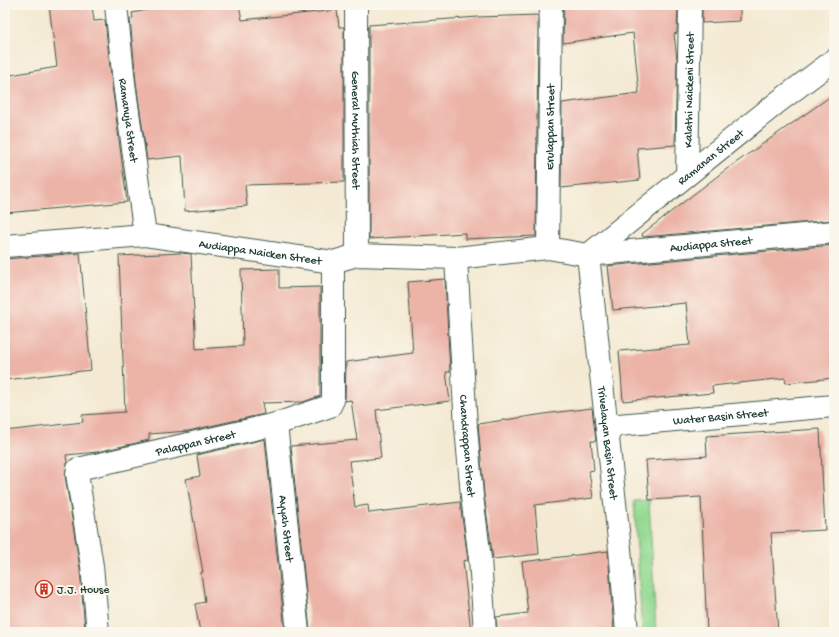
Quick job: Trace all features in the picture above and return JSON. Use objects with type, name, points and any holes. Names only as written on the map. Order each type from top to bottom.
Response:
[{"type":"street","name":"Ramanuja Street","points":[[116,5],[124,83],[145,235]]},
{"type":"street","name":"General Muthiah Street","points":[[356,5],[357,256]]},
{"type":"street","name":"Erulappan Street","points":[[548,248],[551,5]]},
{"type":"street","name":"Kalathi Naickeni Street","points":[[687,175],[690,5]]},
{"type":"street","name":"Ramanan Street","points":[[588,255],[778,102],[834,60]]},
{"type":"street","name":"Audiappa Street","points":[[588,255],[834,232]]},
{"type":"street","name":"Audiappa Naicken Street","points":[[5,246],[145,235],[333,262],[357,256],[456,258],[548,248],[588,255]]},
{"type":"street","name":"Trivelayan Basin Street","points":[[588,255],[607,426],[627,632]]},
{"type":"street","name":"Chandrappan Street","points":[[456,258],[466,427],[472,496],[480,559],[485,632]]},
{"type":"street","name":"Palappan Street","points":[[98,632],[92,566],[77,474],[78,469],[276,424],[330,406],[334,400],[333,262]]},
{"type":"street","name":"Water Basin Street","points":[[607,426],[834,406]]},
{"type":"street","name":"Ayyah Street","points":[[276,424],[298,632]]},
{"type":"green space","points":[[649,500],[656,632],[642,632],[634,501]]},
{"type":"building","points":[[49,5],[92,5],[94,21],[105,20],[127,202],[5,213],[5,76],[57,67]]},
{"type":"building","points":[[173,5],[239,5],[242,20],[337,10],[339,27],[344,27],[344,182],[245,185],[247,206],[185,211],[182,156],[147,160],[136,82],[130,19],[133,18],[132,13]]},
{"type":"building","points":[[564,5],[678,5],[677,33],[674,34],[677,59],[675,145],[637,148],[640,180],[561,188],[562,103],[639,93],[633,33],[563,43]]},
{"type":"building","points":[[702,5],[740,5],[740,21],[702,23]]},
{"type":"building","points":[[538,15],[536,236],[465,239],[465,233],[369,239],[369,25],[478,17]]},
{"type":"building","points":[[834,94],[834,220],[643,237],[642,234],[724,171]]},
{"type":"building","points":[[834,245],[834,378],[786,383],[785,378],[712,386],[713,393],[623,401],[619,351],[690,345],[686,303],[613,310],[608,266]]},
{"type":"building","points":[[80,253],[91,370],[5,380],[5,259]]},
{"type":"building","points":[[181,253],[191,254],[196,349],[243,346],[241,270],[279,269],[279,288],[320,287],[320,396],[303,402],[262,403],[264,414],[188,431],[149,434],[149,440],[97,452],[66,455],[67,464],[65,476],[80,568],[85,632],[5,632],[5,431],[83,422],[82,415],[125,412],[119,256]]},
{"type":"building","points":[[445,279],[450,372],[446,372],[450,401],[376,410],[381,458],[349,461],[355,507],[368,505],[369,513],[460,502],[468,560],[463,561],[471,632],[310,632],[291,446],[357,440],[351,400],[345,401],[346,362],[413,353],[408,282]]},
{"type":"building","points":[[592,408],[596,441],[591,441],[594,470],[589,471],[593,498],[535,505],[539,554],[493,559],[484,495],[478,424]]},
{"type":"building","points":[[820,429],[825,530],[771,533],[778,632],[707,632],[701,497],[649,500],[646,460],[707,456],[706,436]]},
{"type":"building","points":[[265,439],[285,632],[200,632],[195,604],[205,602],[201,572],[203,572],[186,479],[200,476],[197,455]]},
{"type":"building","points":[[608,551],[614,632],[497,632],[496,617],[528,613],[522,562]]},
{"type":"place","name":"J.J. House","points":[[44,589]]}]
